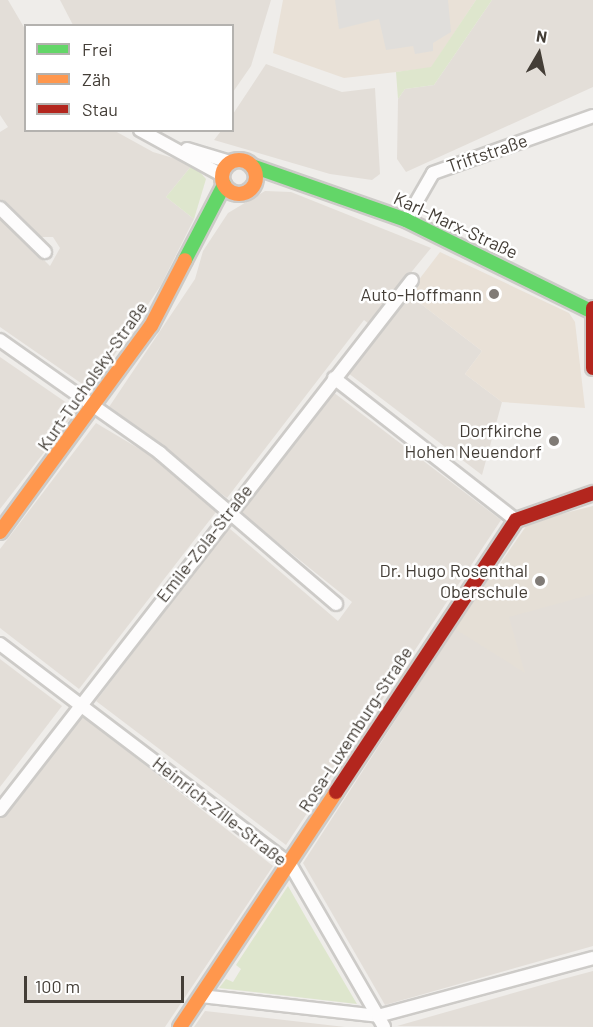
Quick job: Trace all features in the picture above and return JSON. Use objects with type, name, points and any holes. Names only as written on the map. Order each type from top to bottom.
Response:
[{"type":"main road","name":"Karl-Marx-Straße","points":[[230,162],[252,166],[299,181],[406,220],[593,311]]},
{"type":"main road","points":[[223,180],[230,162]]},
{"type":"main road","points":[[252,166],[255,183]]},
{"type":"main road","name":"Karl-Marx-Straße","points":[[223,180],[236,194],[255,183],[299,181]]},
{"type":"main road","name":"Kurt-Tucholsky-Straße","points":[[0,532],[95,406],[151,326],[201,232],[223,180]]},
{"type":"main road","name":"Kurt-Tucholsky-Straße","points":[[201,232],[236,194]]},
{"type":"main road","points":[[593,311],[593,368]]},
{"type":"main road","points":[[516,520],[593,493]]},
{"type":"main road","name":"Rosa-Luxemburg-Straße","points":[[180,1027],[516,520]]},
{"type":"street","name":"Triftstraße","points":[[406,220],[433,173],[593,116]]},
{"type":"street","name":"Karl-Marx-Straße","points":[[144,132],[182,149],[230,162]]},
{"type":"street","name":"Karl-Marx-Straße","points":[[182,149],[223,180]]},
{"type":"street","points":[[0,208],[45,252]]},
{"type":"street","name":"Emile-Zola-Straße","points":[[0,810],[226,513],[412,280]]},
{"type":"street","points":[[0,340],[160,453],[226,513],[336,604]]},
{"type":"street","points":[[334,378],[516,520]]},
{"type":"street","name":"Heinrich-Zille-Straße","points":[[0,644],[290,864],[381,1022]]},
{"type":"street","points":[[201,996],[381,1022],[593,958]]},
{"type":"shaded area","points":[[0,0],[8,0],[24,27],[24,132],[117,132],[153,152],[193,164],[166,197],[194,219],[161,285],[91,390],[0,327],[0,216],[50,266],[60,248],[53,237],[38,237],[0,205],[0,132],[8,127],[0,115]]},
{"type":"shaded area","points":[[60,0],[271,0],[251,66],[234,91],[234,24],[72,24]]},
{"type":"shaded area","points":[[283,0],[476,0],[431,68],[344,78],[273,53]]},
{"type":"shaded area","points":[[335,0],[448,0],[451,32],[433,43],[433,51],[415,54],[413,46],[386,50],[379,19],[339,29]]},
{"type":"shaded area","points":[[492,0],[593,0],[593,87],[406,172],[397,159],[398,99],[405,89],[434,85]]},
{"type":"shaded area","points":[[266,64],[342,92],[375,88],[380,174],[372,180],[330,174],[214,140],[220,132],[234,132],[234,112]]},
{"type":"shaded area","points":[[265,191],[291,192],[431,248],[369,324],[364,320],[227,498],[109,407],[195,279],[203,251],[228,213]]},
{"type":"shaded area","points":[[440,252],[569,313],[575,322],[585,408],[502,402],[465,374],[482,351],[408,294]]},
{"type":"shaded area","points":[[408,294],[482,351],[465,374],[502,402],[482,475],[348,373]]},
{"type":"shaded area","points":[[0,357],[77,410],[0,509]]},
{"type":"shaded area","points":[[333,392],[501,520],[286,845],[96,701],[229,528],[338,621],[352,602],[241,513]]},
{"type":"shaded area","points":[[96,423],[153,457],[216,512],[79,689],[0,628],[0,549]]},
{"type":"shaded area","points":[[593,506],[593,946],[385,1005],[303,863],[495,567]]},
{"type":"shaded area","name":"Dr. Hugo Rosenthal Oberschule","points":[[593,506],[593,594],[509,617],[525,673],[455,629],[529,522]]},
{"type":"shaded area","points":[[0,659],[62,706],[0,787]]},
{"type":"shaded area","points":[[79,713],[273,866],[165,1027],[0,1027],[0,816]]},
{"type":"shaded area","points":[[593,971],[593,1027],[397,1026],[563,979]]},
{"type":"shaded area","points":[[205,1011],[345,1027],[194,1027]]},
{"type":"green space","points":[[476,0],[492,0],[434,85],[405,89],[398,99],[396,72],[431,67]]},
{"type":"green space","points":[[193,164],[206,179],[194,219],[166,197]]},
{"type":"green space","points":[[288,886],[357,1004],[219,988],[226,979],[233,982],[241,969],[236,965]]},
{"type":"traffic: fast","points":[[252,166],[406,220],[593,312]]},
{"type":"traffic: fast","points":[[185,260],[224,185]]},
{"type":"traffic: slow","points":[[239,160],[251,165],[256,177],[251,189],[239,194],[227,189],[222,177],[227,165],[239,160]]},
{"type":"traffic: slow","points":[[0,532],[151,326],[185,260]]},
{"type":"traffic: slow","points":[[180,1027],[336,792]]},
{"type":"traffic: jam","points":[[593,308],[593,368]]},
{"type":"traffic: jam","points":[[336,792],[516,520],[593,493]]},
{"type":"place","name":"Auto-Hoffmann","points":[[494,294]]},
{"type":"place","name":"Dorfkirche Hohen Neuendorf","points":[[554,441]]},
{"type":"place","name":"Dr. Hugo Rosenthal Oberschule","points":[[540,581]]}]
